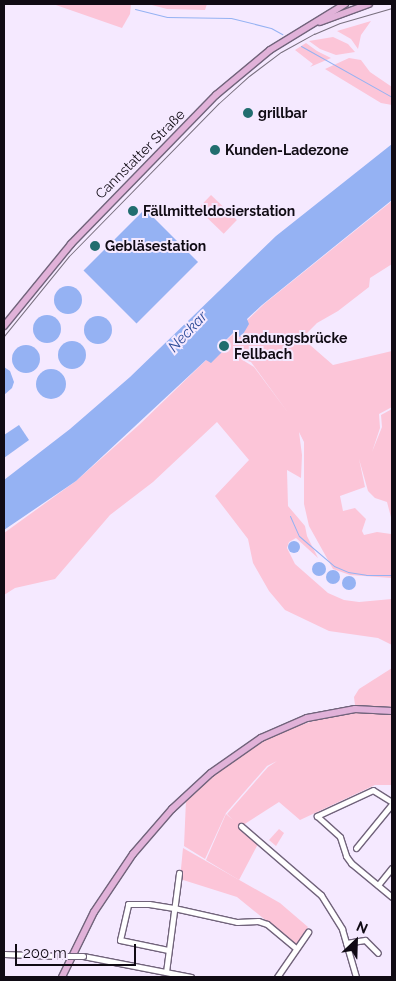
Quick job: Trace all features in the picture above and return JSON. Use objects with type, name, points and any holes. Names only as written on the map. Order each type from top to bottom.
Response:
[{"type":"main road","name":"Cannstatter Straße","points":[[4,326],[71,244],[216,95],[270,50],[344,4]]},
{"type":"main road","name":"Cannstatter Straße","points":[[314,23],[369,4]]},
{"type":"main road","points":[[62,977],[94,912],[128,860],[166,815],[211,773],[261,738],[307,718],[355,709],[392,711]]},
{"type":"street","points":[[356,848],[392,803],[373,790],[317,816],[340,837],[346,856],[351,863],[392,897]]},
{"type":"street","points":[[241,826],[321,895],[334,913],[346,943],[356,977]]},
{"type":"street","points":[[378,885],[391,872]]},
{"type":"street","points":[[166,972],[179,873]]},
{"type":"street","points":[[168,950],[120,940],[128,904],[149,904],[174,908],[237,922],[262,922],[296,948]]},
{"type":"street","points":[[277,977],[308,932]]},
{"type":"street","points":[[346,943],[365,940],[378,953]]},
{"type":"street","points":[[4,954],[84,956],[191,977]]},
{"type":"shaded area","points":[[53,4],[131,4],[130,14],[122,28]]},
{"type":"shaded area","points":[[148,4],[207,4],[205,10],[167,9]]},
{"type":"shaded area","points":[[371,21],[361,35],[358,49],[351,39],[337,31]]},
{"type":"shaded area","points":[[333,37],[348,44],[355,52],[336,55],[320,49],[309,41]]},
{"type":"shaded area","points":[[306,43],[331,58],[310,67],[313,64],[295,50]]},
{"type":"shaded area","points":[[349,58],[361,60],[370,72],[392,87],[392,105],[381,103],[325,69]]},
{"type":"shaded area","points":[[211,195],[237,220],[224,234],[198,209]]},
{"type":"shaded area","points":[[392,201],[392,264],[370,278],[369,287],[338,311],[317,323],[302,338],[333,365],[392,351],[392,407],[379,414],[380,428],[372,452],[382,427],[381,415],[392,409],[392,521],[387,502],[375,498],[368,491],[359,459],[365,487],[340,496],[343,511],[355,508],[366,519],[362,531],[364,535],[377,532],[391,534],[392,528],[392,578],[350,575],[333,569],[309,526],[304,504],[304,442],[299,432],[302,455],[301,478],[287,470],[288,506],[305,526],[307,536],[318,558],[296,538],[289,542],[287,548],[295,564],[328,593],[344,600],[359,602],[392,599],[392,645],[378,638],[329,631],[285,610],[269,591],[253,563],[248,539],[215,496],[249,460],[217,422],[153,482],[110,515],[55,579],[15,588],[4,595],[4,533],[76,481],[139,425],[264,304]],"holes":[[[241,359],[251,362],[289,414],[254,367]]]},
{"type":"shaded area","points":[[392,668],[392,707],[355,705],[354,697],[359,689]]},
{"type":"shaded area","points":[[355,712],[392,714],[392,785],[375,785],[300,820],[279,802],[240,827],[258,844],[239,880],[206,860],[226,814],[233,820],[227,814],[268,767],[277,761],[267,766],[226,813],[205,859],[184,846],[186,800],[229,763],[276,733],[329,716]]},
{"type":"shaded area","points":[[279,829],[284,833],[276,846],[269,840]]},
{"type":"shaded area","points":[[183,848],[280,903],[308,927],[296,945],[237,897],[180,879]]},
{"type":"water","name":"Neckar","points":[[392,144],[392,200],[262,305],[247,319],[249,324],[242,336],[238,337],[233,333],[220,346],[222,352],[211,363],[206,360],[76,481],[4,530],[4,480],[70,429],[130,377],[276,236]]},
{"type":"water","points":[[145,209],[198,262],[137,324],[83,271]]},
{"type":"water","points":[[68,286],[78,290],[82,300],[78,310],[68,314],[58,310],[54,300],[58,290]]},
{"type":"water","points":[[47,315],[57,319],[61,329],[57,339],[47,343],[37,339],[33,329],[37,319]]},
{"type":"water","points":[[98,316],[108,320],[112,330],[108,340],[98,344],[88,340],[84,330],[88,320]]},
{"type":"water","points":[[72,341],[82,345],[86,355],[82,365],[72,369],[62,365],[58,355],[62,345]]},
{"type":"water","points":[[26,345],[36,349],[40,359],[36,369],[26,373],[16,369],[12,359],[16,349]]},
{"type":"water","points":[[4,367],[10,371],[14,382],[12,388],[4,395]]},
{"type":"water","points":[[51,369],[57,370],[65,378],[65,390],[57,398],[51,399],[45,398],[37,390],[36,384],[37,378],[45,370]]},
{"type":"water","points":[[19,425],[29,440],[4,458],[4,435]]},
{"type":"water","points":[[294,541],[300,547],[294,553],[288,547]]},
{"type":"water","points":[[319,562],[324,564],[326,569],[324,574],[319,576],[314,574],[312,569],[314,564]]},
{"type":"water","points":[[333,570],[338,572],[340,577],[338,582],[333,584],[328,582],[326,577],[328,572]]},
{"type":"water","points":[[349,576],[354,578],[356,583],[354,588],[349,590],[344,588],[342,583],[344,578]]},
{"type":"waterway","points":[[135,9],[167,17],[231,18],[271,28],[282,34]]},
{"type":"waterway","points":[[301,46],[392,97]]},
{"type":"waterway","points":[[290,516],[299,536],[334,566],[348,572],[366,575],[392,575]]},
{"type":"tram line","points":[[4,336],[69,256],[219,103],[249,76],[281,52],[314,34],[340,23],[392,8]]},
{"type":"place","name":"grillbar","points":[[248,113]]},
{"type":"place","name":"Kunden-Ladezone","points":[[215,150]]},
{"type":"place","name":"Fällmitteldosierstation","points":[[133,211]]},
{"type":"place","name":"Gebläsestation","points":[[95,246]]},
{"type":"place","name":"Landungsbrücke Fellbach","points":[[224,346]]}]
